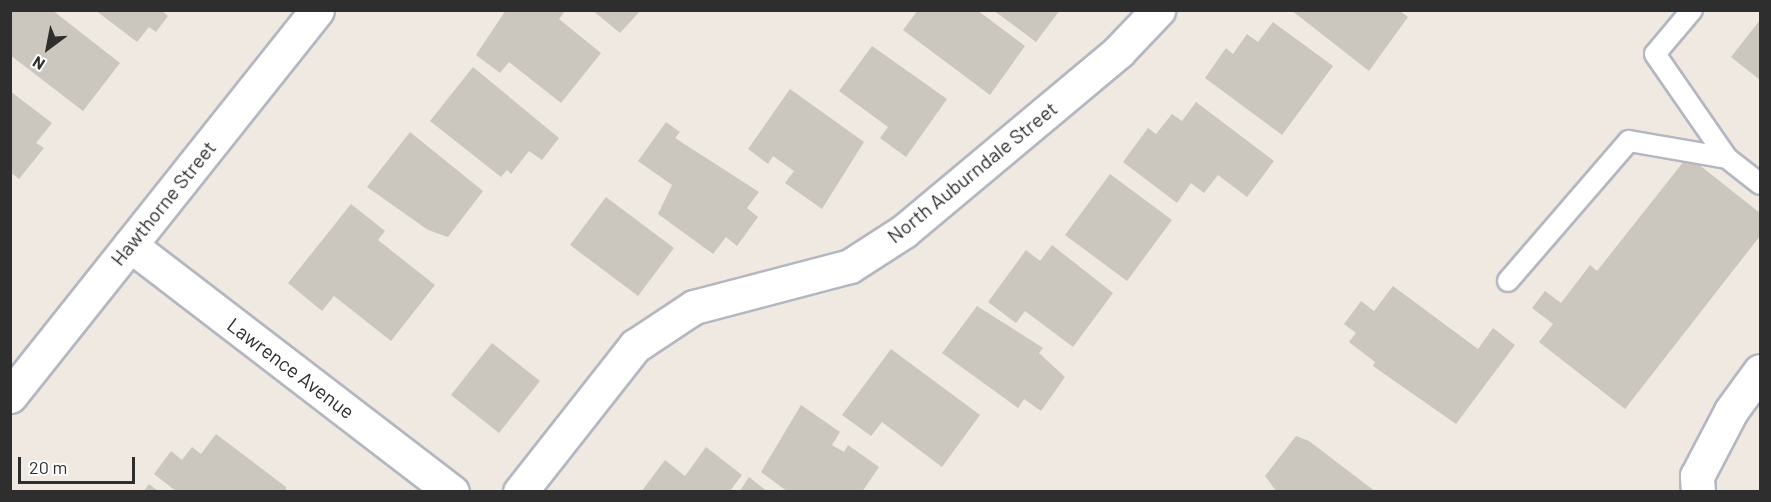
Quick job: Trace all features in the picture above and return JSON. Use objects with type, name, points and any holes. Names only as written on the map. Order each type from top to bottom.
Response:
[{"type":"street","name":"Hawthorne Street","points":[[10,396],[317,10]]},
{"type":"street","name":"North Auburndale Street","points":[[520,492],[635,346],[694,307],[859,260],[976,171],[1119,51],[1158,10]]},
{"type":"street","name":"Lawrence Avenue","points":[[130,245],[452,492]]},
{"type":"street","points":[[1698,492],[1697,477],[1726,420],[1761,371]]},
{"type":"lane","points":[[1692,10],[1655,54],[1727,158],[1761,184]]},
{"type":"lane","points":[[1508,281],[1629,141],[1727,158]]},
{"type":"building","points":[[10,10],[52,10],[120,63],[83,111],[10,55]]},
{"type":"building","points":[[95,10],[161,10],[168,16],[156,32],[149,27],[137,42]]},
{"type":"building","points":[[506,10],[566,10],[559,19],[601,53],[561,103],[509,62],[500,73],[476,55]]},
{"type":"building","points":[[592,10],[641,10],[620,33]]},
{"type":"building","points":[[918,10],[977,10],[1025,46],[990,95],[903,30]]},
{"type":"building","points":[[993,10],[1060,10],[1036,42]]},
{"type":"building","points":[[1291,10],[1399,10],[1408,17],[1369,71]]},
{"type":"building","points":[[1760,20],[1760,80],[1731,57]]},
{"type":"building","points":[[1273,22],[1333,66],[1282,135],[1205,78],[1226,48],[1233,54],[1247,34],[1258,42]]},
{"type":"building","points":[[872,46],[947,99],[906,157],[880,138],[888,127],[839,91]]},
{"type":"building","points":[[473,67],[559,138],[542,160],[529,151],[511,174],[507,170],[501,177],[430,121]]},
{"type":"building","points":[[790,89],[864,142],[822,209],[785,183],[794,171],[773,156],[768,164],[748,149]]},
{"type":"building","points":[[10,91],[52,123],[36,143],[44,148],[19,179],[10,172]]},
{"type":"building","points":[[1196,102],[1274,161],[1247,197],[1218,175],[1204,193],[1191,183],[1177,203],[1123,162],[1148,128],[1156,134],[1172,114],[1182,121]]},
{"type":"building","points":[[666,122],[680,132],[675,138],[759,192],[747,208],[758,217],[737,246],[726,237],[713,254],[658,214],[672,185],[638,161]]},
{"type":"building","points":[[410,132],[483,191],[448,237],[428,230],[367,187]]},
{"type":"building","points":[[1688,156],[1760,213],[1760,236],[1625,409],[1539,342],[1553,324],[1532,308],[1545,291],[1561,303],[1590,265],[1597,271]]},
{"type":"building","points":[[1110,174],[1172,220],[1127,281],[1065,235]]},
{"type":"building","points":[[606,197],[674,248],[638,296],[570,245]]},
{"type":"building","points":[[351,204],[385,231],[378,240],[435,285],[391,341],[334,296],[322,311],[288,283]]},
{"type":"building","points":[[1052,245],[1113,293],[1073,347],[1025,311],[1016,323],[988,302],[1026,250],[1040,261]]},
{"type":"building","points":[[1393,286],[1478,349],[1493,328],[1515,345],[1456,424],[1373,366],[1375,362],[1349,342],[1356,333],[1344,324],[1361,301],[1374,311]]},
{"type":"building","points":[[977,306],[1043,348],[1039,353],[1065,377],[1041,411],[1024,399],[1018,408],[942,353]]},
{"type":"building","points":[[492,343],[540,381],[499,433],[451,395]]},
{"type":"building","points":[[891,349],[980,415],[942,467],[882,422],[871,436],[842,415]]},
{"type":"building","points":[[801,405],[840,432],[832,445],[844,452],[848,445],[879,467],[862,492],[788,492],[761,472]]},
{"type":"building","points":[[216,434],[286,487],[286,492],[177,492],[154,474],[171,451],[182,460],[192,447],[201,454]]},
{"type":"building","points":[[1296,436],[1309,441],[1376,492],[1277,492],[1265,476]]},
{"type":"building","points":[[706,447],[742,475],[729,492],[641,492],[665,460],[685,476]]},
{"type":"building","points":[[749,477],[768,492],[739,492]]},
{"type":"building","points":[[149,484],[159,492],[143,492]]}]
